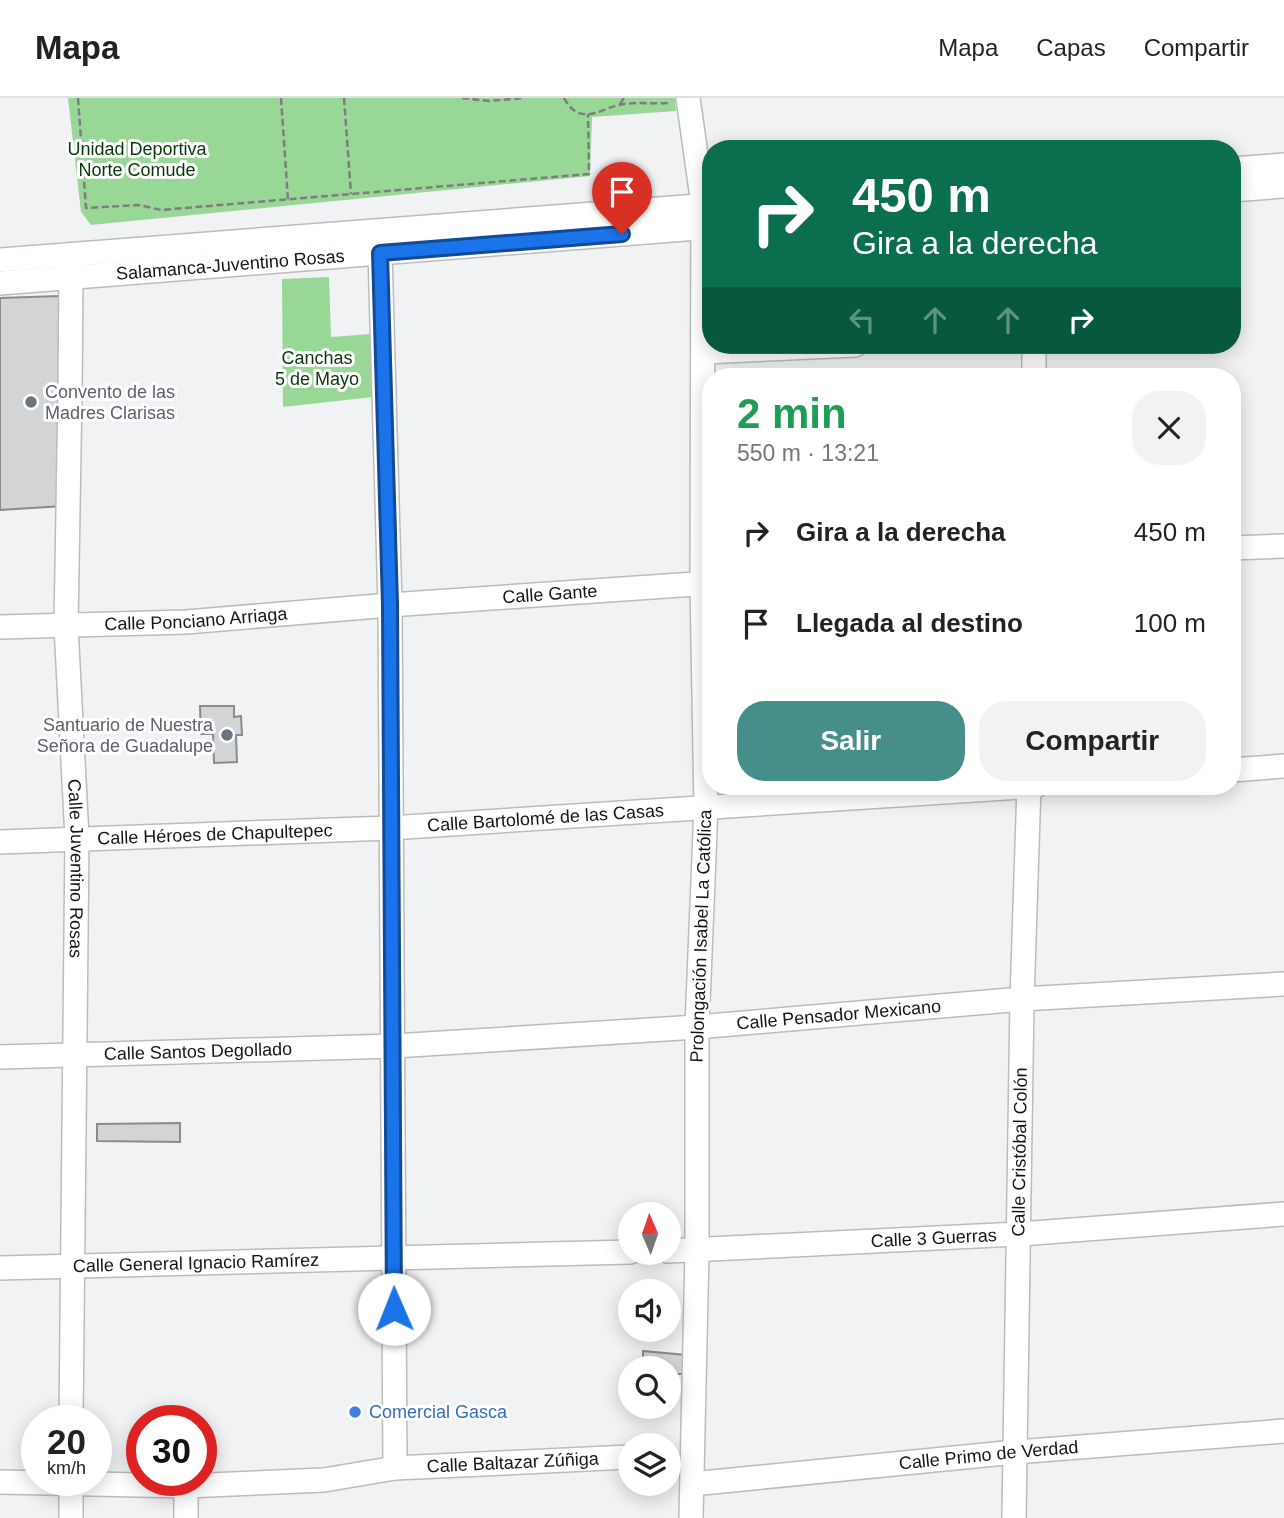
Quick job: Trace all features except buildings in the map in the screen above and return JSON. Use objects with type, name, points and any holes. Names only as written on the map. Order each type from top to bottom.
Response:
[{"type":"street","name":"Prolongación Isabel La Católica","points":[[680,101],[702,195]]},
{"type":"street","points":[[1241,168],[1284,165]]},
{"type":"street","points":[[1241,189],[1284,186]]},
{"type":"street","name":"Salamanca-Juventino Rosas","points":[[0,283],[70,266],[702,216]]},
{"type":"street","name":"Salamanca-Juventino Rosas","points":[[0,260],[70,266],[380,253],[702,217]]},
{"type":"street","points":[[380,253],[390,605],[395,1468]]},
{"type":"street","name":"Calle Juventino Rosas","points":[[70,266],[66,626],[77,838],[71,1405]]},
{"type":"street","points":[[1241,548],[1284,546]]},
{"type":"street","name":"Calle Gante","points":[[390,605],[702,583]]},
{"type":"street","name":"Calle Ponciano Arriaga","points":[[0,627],[186,622],[390,605]]},
{"type":"street","points":[[1241,769],[1284,766]]},
{"type":"street","name":"Prolongación Isabel La Católica","points":[[681,1443],[697,1251],[697,1027],[706,795]]},
{"type":"street","name":"Calle Bartolomé de las Casas","points":[[390,828],[891,795]]},
{"type":"street","name":"Calle Cristóbal Colón","points":[[1014,1518],[1022,999],[1029,795]]},
{"type":"street","name":"Calle Héroes de Chapultepec","points":[[0,842],[390,828]]},
{"type":"street","name":"Calle Pensador Mexicano","points":[[394,1046],[697,1027],[1022,999],[1284,984]]},
{"type":"street","name":"Calle Santos Degollado","points":[[0,1057],[394,1046]]},
{"type":"street","name":"Calle 3 Guerras","points":[[681,1251],[1020,1234],[1284,1214]]},
{"type":"street","points":[[393,1256],[618,1252]]},
{"type":"street","name":"Calle General Ignacio Ramírez","points":[[0,1268],[393,1256]]},
{"type":"street","name":"Calle Primo de Verdad","points":[[692,1484],[1015,1452],[1284,1431]]},
{"type":"street","name":"Prolongación Isabel La Católica","points":[[681,1457],[692,1484],[691,1518]]},
{"type":"street","name":"Calle Baltazar Zúñiga","points":[[217,1485],[324,1480],[395,1468],[618,1458]]},
{"type":"street","name":"Calle Baltazar Zúñiga","points":[[0,1482],[21,1482]]},
{"type":"street","points":[[71,1496],[71,1518]]},
{"type":"street","points":[[186,1496],[186,1518]]},
{"type":"path","points":[[78,98],[86,208],[139,205],[161,210],[589,174],[588,114]]},
{"type":"path","points":[[281,98],[288,200]]},
{"type":"path","points":[[344,98],[352,194]]},
{"type":"path","points":[[462,98],[504,101],[523,98]]},
{"type":"path","points":[[495,98],[504,101]]},
{"type":"path","points":[[564,98],[568,106],[581,114],[604,112],[620,104],[680,101]]},
{"type":"path","points":[[620,104],[624,98]]},
{"type":"green space","name":"Unidad Deportiva Norte Comude","points":[[68,98],[675,98],[676,111],[592,117],[590,176],[91,225],[81,212]]},
{"type":"green space","name":"Canchas 5 de Mayo","points":[[329,277],[331,337],[372,334],[373,397],[283,407],[282,279]]},
{"type":"place","name":"Convento de las Madres Clarisas","points":[[31,402]]},
{"type":"place","name":"Santuario de Nuestra Señora de Guadalupe","points":[[227,735]]},
{"type":"place","name":"Comercial Gasca","points":[[355,1412]]},
{"type":"route","points":[[394,1309],[390,605],[380,253],[622,234]]}]
